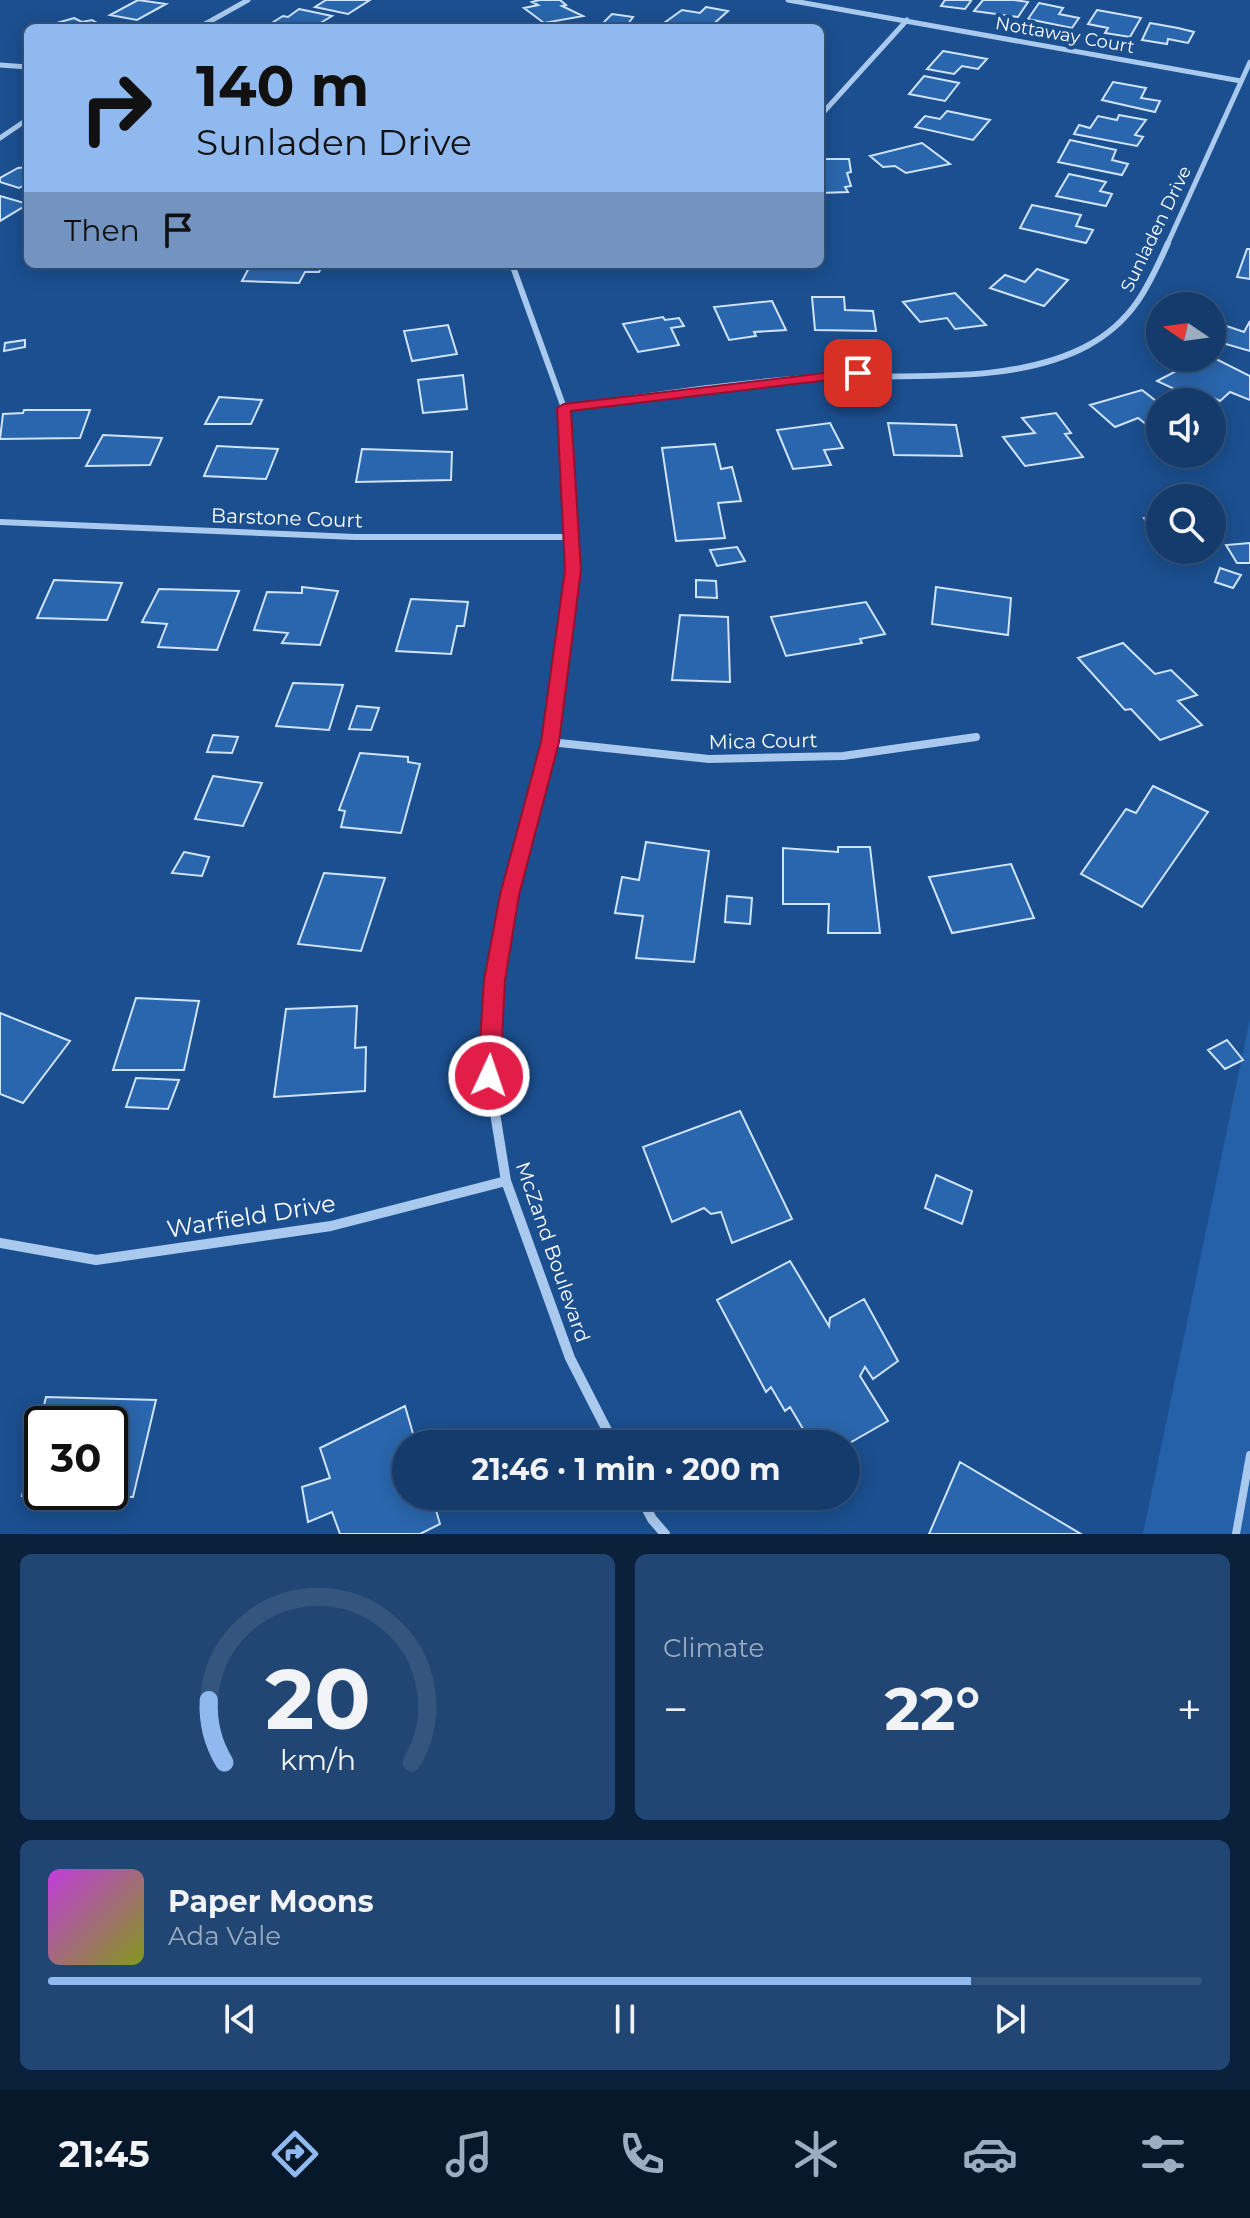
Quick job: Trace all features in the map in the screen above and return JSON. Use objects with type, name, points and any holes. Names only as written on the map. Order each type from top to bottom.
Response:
[{"type":"street","points":[[205,24],[248,0]]},
{"type":"street","name":"Nottaway Court","points":[[788,0],[1241,81]]},
{"type":"street","points":[[824,112],[907,20]]},
{"type":"street","name":"Sunladen Drive","points":[[564,408],[844,374],[971,374],[1023,367],[1093,343],[1117,326],[1145,294],[1250,62]]},
{"type":"street","points":[[0,65],[24,67]]},
{"type":"street","points":[[0,138],[24,122]]},
{"type":"street","name":"McZand Boulevard","points":[[513,268],[564,408],[573,570],[550,742],[510,895],[494,980],[489,1076],[506,1181],[570,1358],[607,1430]]},
{"type":"street","name":"Barstone Court","points":[[0,522],[355,537],[573,537]]},
{"type":"street","name":"Mica Court","points":[[550,742],[709,759],[843,756],[976,737]]},
{"type":"street","name":"Warfield Drive","points":[[0,1243],[96,1260],[331,1226],[506,1181]]},
{"type":"street","points":[[647,1510],[665,1534]]},
{"type":"lane","points":[[1236,1534],[1250,1455]]},
{"type":"shaded area","points":[[1250,1019],[1250,1534],[1143,1534]]},
{"type":"building","points":[[138,0],[166,4],[137,20],[110,15]]},
{"type":"building","points":[[326,0],[370,0],[348,14],[315,7]]},
{"type":"building","points":[[560,0],[566,5],[562,6],[583,16],[544,23],[524,8],[538,5],[532,2]]},
{"type":"building","points":[[945,0],[971,1],[965,9],[941,6]]},
{"type":"building","points":[[983,0],[1028,2],[1018,17],[974,11]]},
{"type":"building","points":[[1039,3],[1063,8],[1059,14],[1079,18],[1072,28],[1028,19]]},
{"type":"building","points":[[706,7],[728,11],[713,24],[664,23],[682,10],[700,13]]},
{"type":"building","points":[[299,9],[332,16],[319,24],[270,24],[283,16],[288,17]]},
{"type":"building","points":[[1097,10],[1141,18],[1130,37],[1105,33],[1108,28],[1088,24]]},
{"type":"building","points":[[612,14],[633,17],[628,24],[602,24]]},
{"type":"building","points":[[74,18],[99,24],[53,24]]},
{"type":"building","points":[[1150,23],[1194,32],[1188,43],[1168,39],[1167,44],[1142,40]]},
{"type":"building","points":[[943,51],[987,59],[978,69],[962,66],[954,74],[927,69]]},
{"type":"building","points":[[924,76],[959,83],[945,101],[909,94]]},
{"type":"building","points":[[1113,82],[1146,88],[1141,98],[1160,101],[1155,112],[1102,100]]},
{"type":"building","points":[[947,111],[990,120],[973,140],[915,127],[925,116],[940,119]]},
{"type":"building","points":[[1119,115],[1146,120],[1135,135],[1143,137],[1137,146],[1074,134],[1079,125],[1090,128],[1098,116],[1117,120]]},
{"type":"building","points":[[1070,140],[1116,150],[1112,160],[1128,164],[1122,175],[1058,162]]},
{"type":"building","points":[[922,143],[950,164],[906,173],[895,166],[883,167],[870,156]]},
{"type":"building","points":[[824,159],[849,159],[851,172],[847,173],[851,186],[845,187],[848,192],[824,193]]},
{"type":"building","points":[[24,167],[24,185],[19,188],[0,182],[0,178]]},
{"type":"building","points":[[1069,174],[1106,182],[1100,191],[1112,194],[1106,206],[1056,196]]},
{"type":"building","points":[[0,196],[24,203],[24,206],[0,221]]},
{"type":"building","points":[[1032,205],[1081,215],[1076,226],[1093,230],[1086,243],[1020,228]]},
{"type":"building","points":[[1247,249],[1250,249],[1250,279],[1237,277]]},
{"type":"building","points":[[249,268],[321,268],[319,272],[305,272],[299,283],[242,281]]},
{"type":"building","points":[[1037,269],[1068,280],[1044,306],[990,288],[1005,275],[1025,282]]},
{"type":"building","points":[[955,293],[986,325],[955,329],[947,318],[920,322],[903,302]]},
{"type":"building","points":[[812,297],[844,297],[845,310],[873,311],[876,331],[815,330]]},
{"type":"building","points":[[772,301],[786,330],[754,332],[756,336],[729,340],[714,307]]},
{"type":"building","points":[[663,317],[665,320],[679,318],[684,326],[671,328],[679,345],[638,352],[623,324]]},
{"type":"building","points":[[1250,321],[1250,351],[1226,344],[1226,326],[1244,332]]},
{"type":"building","points":[[448,325],[457,354],[412,361],[404,331]]},
{"type":"building","points":[[25,340],[25,347],[4,351],[5,343]]},
{"type":"building","points":[[1226,364],[1250,376],[1250,400],[1230,392],[1226,396],[1226,388],[1172,388],[1157,381],[1174,372],[1226,372]]},
{"type":"building","points":[[463,375],[467,409],[423,413],[418,380]]},
{"type":"building","points":[[1142,390],[1146,393],[1146,424],[1138,418],[1115,427],[1090,405]]},
{"type":"building","points":[[219,397],[262,400],[251,424],[205,424]]},
{"type":"building","points":[[24,410],[90,410],[80,438],[0,439],[3,414],[23,413]]},
{"type":"building","points":[[1056,413],[1071,433],[1065,434],[1083,457],[1025,466],[1003,437],[1035,433],[1022,418]]},
{"type":"building","points":[[830,423],[843,448],[824,450],[831,465],[793,469],[777,430]]},
{"type":"building","points":[[888,423],[956,425],[962,456],[894,455]]},
{"type":"building","points":[[103,435],[162,438],[150,465],[86,466]]},
{"type":"building","points":[[715,444],[721,469],[732,467],[741,501],[718,503],[725,538],[676,541],[662,448]]},
{"type":"building","points":[[217,446],[278,449],[266,479],[204,476]]},
{"type":"building","points":[[362,449],[452,452],[451,480],[356,482]]},
{"type":"building","points":[[1250,543],[1250,563],[1237,563],[1226,545]]},
{"type":"building","points":[[737,547],[745,561],[717,566],[710,550]]},
{"type":"building","points":[[1220,568],[1241,575],[1233,588],[1215,582]]},
{"type":"building","points":[[54,580],[122,583],[107,620],[37,618]]},
{"type":"building","points":[[696,580],[716,581],[717,598],[696,597]]},
{"type":"building","points":[[302,587],[338,591],[320,645],[282,643],[288,633],[254,630],[267,592],[302,593]]},
{"type":"building","points":[[936,587],[1011,598],[1008,635],[932,624]]},
{"type":"building","points":[[159,589],[239,591],[217,650],[158,647],[167,624],[142,622]]},
{"type":"building","points":[[411,599],[468,602],[464,626],[457,626],[451,654],[396,651]]},
{"type":"building","points":[[866,602],[885,634],[860,639],[862,643],[786,656],[771,617]]},
{"type":"building","points":[[680,615],[728,617],[730,682],[672,680]]},
{"type":"building","points":[[1123,643],[1155,674],[1171,670],[1197,695],[1178,701],[1202,725],[1160,740],[1131,709],[1125,710],[1078,658]]},
{"type":"building","points":[[293,683],[343,685],[329,730],[276,726]]},
{"type":"building","points":[[357,706],[379,708],[371,730],[349,729]]},
{"type":"building","points":[[213,735],[238,737],[232,753],[207,752]]},
{"type":"building","points":[[360,753],[408,757],[408,762],[420,764],[401,833],[341,827],[345,811],[339,810]]},
{"type":"building","points":[[213,776],[262,783],[243,826],[195,819]]},
{"type":"building","points":[[1153,786],[1208,812],[1142,907],[1081,874],[1126,809],[1136,813]]},
{"type":"building","points":[[646,842],[709,851],[694,962],[636,958],[643,916],[615,913],[622,877],[639,880]]},
{"type":"building","points":[[838,847],[870,847],[880,933],[828,933],[829,904],[783,904],[783,848],[838,852]]},
{"type":"building","points":[[184,852],[209,857],[202,876],[172,873]]},
{"type":"building","points":[[1011,864],[1034,918],[952,933],[929,877]]},
{"type":"building","points":[[324,873],[385,878],[361,951],[298,944]]},
{"type":"building","points":[[727,896],[752,898],[750,924],[725,922]]},
{"type":"building","points":[[136,998],[199,1001],[184,1070],[113,1070]]},
{"type":"building","points":[[357,1006],[355,1048],[366,1047],[365,1091],[274,1097],[286,1009]]},
{"type":"building","points":[[0,1013],[70,1041],[23,1103],[0,1094]]},
{"type":"building","points":[[1227,1040],[1243,1060],[1225,1069],[1208,1050]]},
{"type":"building","points":[[136,1078],[179,1080],[168,1109],[126,1107]]},
{"type":"building","points":[[740,1111],[792,1219],[732,1243],[721,1212],[711,1214],[704,1208],[672,1222],[643,1147]]},
{"type":"building","points":[[936,1175],[972,1191],[962,1224],[925,1208]]},
{"type":"building","points":[[790,1261],[829,1326],[830,1318],[864,1299],[898,1361],[873,1379],[865,1367],[860,1376],[888,1421],[860,1437],[860,1430],[804,1430],[790,1407],[785,1411],[771,1387],[766,1392],[717,1300]]},
{"type":"building","points":[[46,1397],[156,1400],[133,1497],[128,1497],[128,1406],[44,1406]]},
{"type":"building","points":[[405,1406],[412,1430],[392,1430],[392,1510],[436,1510],[440,1524],[420,1534],[340,1534],[332,1512],[308,1522],[302,1487],[330,1478],[320,1448]]},
{"type":"building","points":[[960,1462],[1081,1534],[929,1534]]},
{"type":"route","points":[[489,1076],[494,980],[510,895],[550,742],[573,570],[564,408],[736,385],[858,373]]}]
